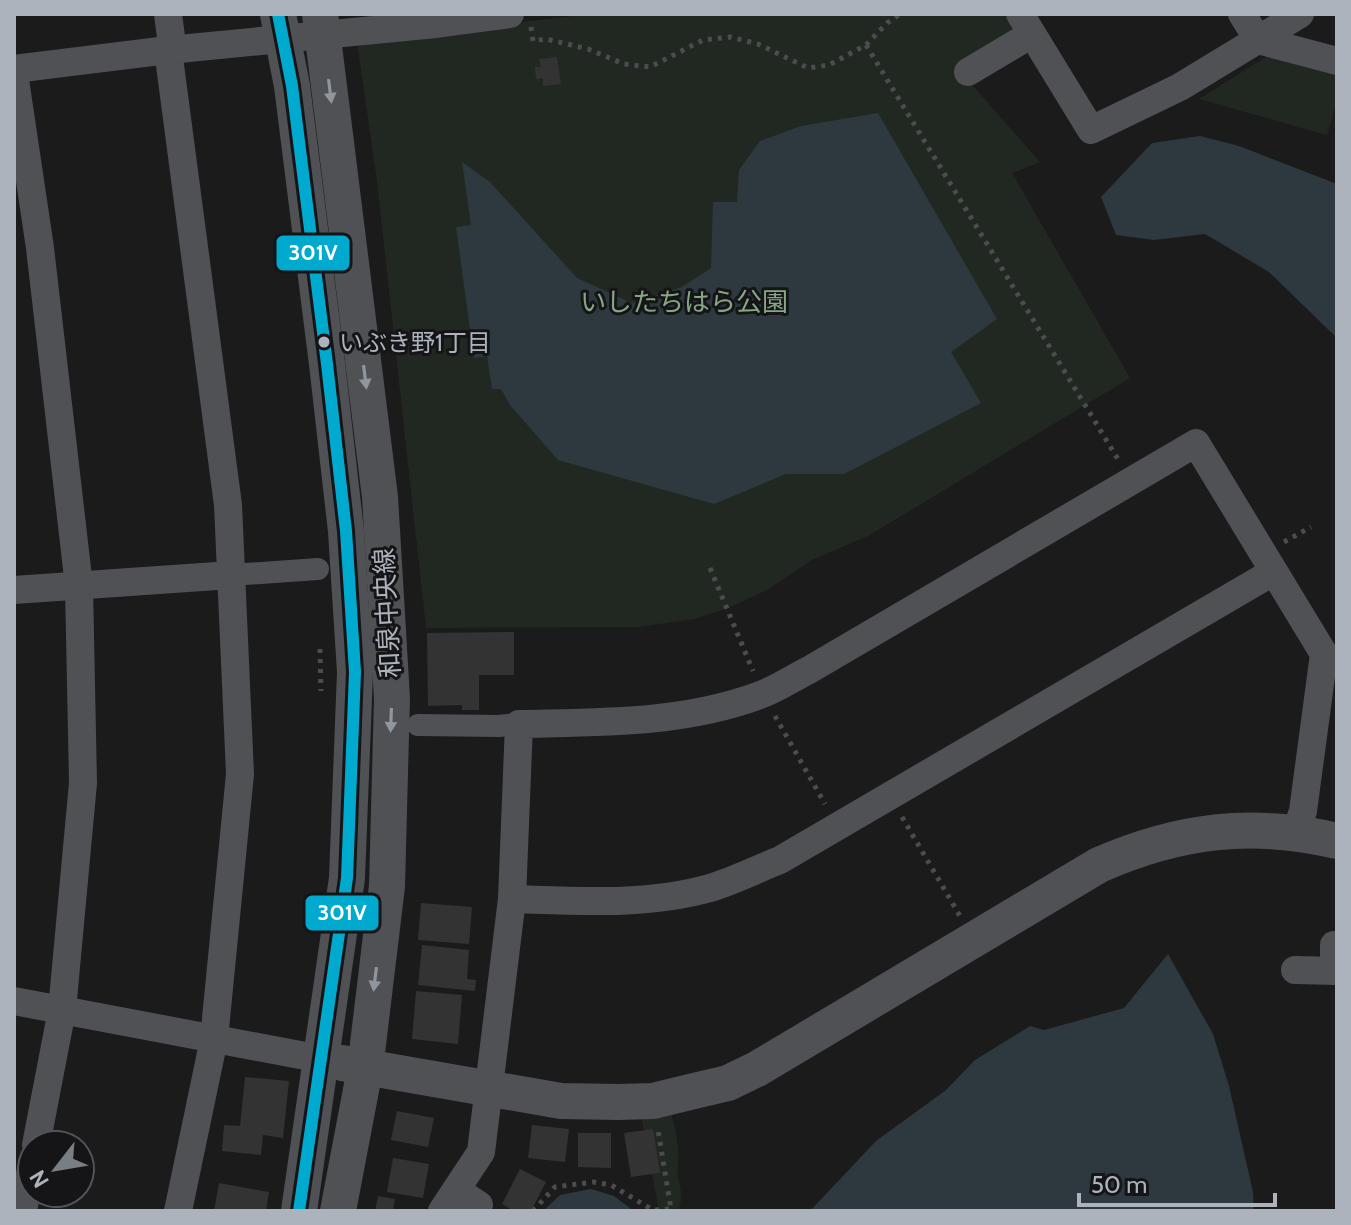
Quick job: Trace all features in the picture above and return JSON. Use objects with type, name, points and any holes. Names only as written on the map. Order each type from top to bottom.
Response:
[{"type":"street","points":[[168,14],[171,37],[168,50],[228,505],[240,774],[214,1039],[178,1211]]},
{"type":"street","points":[[39,1129],[62,1010],[83,783],[79,586],[27,250],[14,71],[168,50],[280,26],[510,14]]},
{"type":"street","points":[[1242,14],[1258,40],[1337,61]]},
{"type":"street","points":[[968,72],[1026,24],[1091,130],[1180,87],[1300,14]]},
{"type":"street","name":"和泉中央線","points":[[322,25],[380,497],[392,698],[387,886],[365,1069],[338,1211]]},
{"type":"street","name":"和泉中央線","points":[[280,26],[292,86],[329,380],[346,531],[355,672],[347,878],[299,1211]]},
{"type":"street","points":[[418,725],[631,722],[705,712],[762,694],[809,670],[1196,443],[1324,654],[1303,811],[1296,831]]},
{"type":"street","points":[[14,590],[318,569]]},
{"type":"street","points":[[512,899],[650,899],[710,888],[780,860],[1273,572]]},
{"type":"street","points":[[459,1202],[481,1152],[490,1088],[512,899],[519,724]]},
{"type":"street","points":[[14,1001],[365,1069],[561,1101],[653,1101],[728,1083],[757,1069],[1099,865],[1139,848],[1184,836],[1227,831],[1296,831],[1337,841]]},
{"type":"street","points":[[1295,970],[1335,962]]},
{"type":"path","points":[[529,14],[533,41],[546,39],[588,49],[624,64],[650,67],[703,40],[730,37],[758,44],[808,68],[829,65],[866,45],[900,14]]},
{"type":"path","points":[[866,45],[1131,481]]},
{"type":"path","points":[[710,568],[762,694],[838,826]]},
{"type":"path","points":[[890,795],[964,923]]},
{"type":"path","points":[[533,1211],[555,1187],[593,1182],[611,1185],[653,1210],[671,1209],[653,1101]]},
{"type":"green space","name":"いしたちはら公園","points":[[590,14],[1004,14],[1013,29],[957,68],[1040,162],[1012,173],[1130,378],[868,536],[812,560],[767,590],[728,608],[694,619],[639,627],[426,628],[377,181],[357,42]]},
{"type":"green space","points":[[1269,55],[1337,72],[1337,101],[1327,135],[1199,99]]},
{"type":"green space","points":[[671,1112],[678,1144],[681,1202],[679,1210],[659,1211],[641,1115]]},
{"type":"shaded area","points":[[878,113],[997,319],[951,352],[981,403],[844,474],[786,474],[714,504],[558,460],[510,405],[501,389],[492,389],[487,356],[474,358],[456,227],[471,225],[462,162],[490,182],[577,278],[632,303],[682,287],[711,268],[713,202],[737,202],[739,170],[760,141],[801,126]]},
{"type":"shaded area","points":[[1200,136],[1239,146],[1337,184],[1337,338],[1269,272],[1205,234],[1154,240],[1116,235],[1101,197],[1152,143]]},
{"type":"shaded area","points":[[1168,954],[1213,1034],[1229,1086],[1253,1192],[1254,1211],[810,1211],[876,1141],[946,1090],[975,1060],[1030,1026],[1044,1030],[1124,1008]]},
{"type":"shaded area","points":[[591,1189],[614,1196],[634,1211],[543,1211],[560,1195]]},
{"type":"building","points":[[557,57],[561,84],[543,86],[543,78],[536,79],[535,67],[541,67],[539,59]]},
{"type":"building","points":[[514,632],[514,675],[479,675],[479,710],[462,710],[462,705],[428,706],[427,633]]},
{"type":"building","points":[[421,903],[472,907],[469,944],[418,940]]},
{"type":"building","points":[[422,945],[469,950],[467,979],[476,980],[475,991],[418,985]]},
{"type":"building","points":[[416,991],[462,995],[458,1044],[412,1039]]},
{"type":"building","points":[[245,1077],[289,1081],[283,1138],[263,1135],[261,1155],[222,1151],[224,1125],[240,1126]]},
{"type":"building","points":[[397,1111],[434,1118],[428,1147],[391,1140]]},
{"type":"building","points":[[532,1125],[569,1129],[565,1162],[528,1158]]},
{"type":"building","points":[[653,1129],[660,1173],[631,1177],[624,1133]]},
{"type":"building","points":[[578,1133],[611,1133],[611,1168],[578,1167]]},
{"type":"building","points":[[393,1158],[429,1164],[423,1198],[387,1192]]},
{"type":"building","points":[[520,1169],[546,1182],[531,1211],[514,1211],[502,1204]]},
{"type":"building","points":[[219,1183],[269,1192],[266,1211],[214,1211]]},
{"type":"building","points":[[378,1196],[395,1199],[393,1211],[375,1211]]},
{"type":"transit line","name":"301V","points":[[278,14],[292,86],[327,364],[346,531],[355,672],[347,878],[299,1211]]},
{"type":"place","name":"いぶき野1丁目","points":[[324,342]]}]
